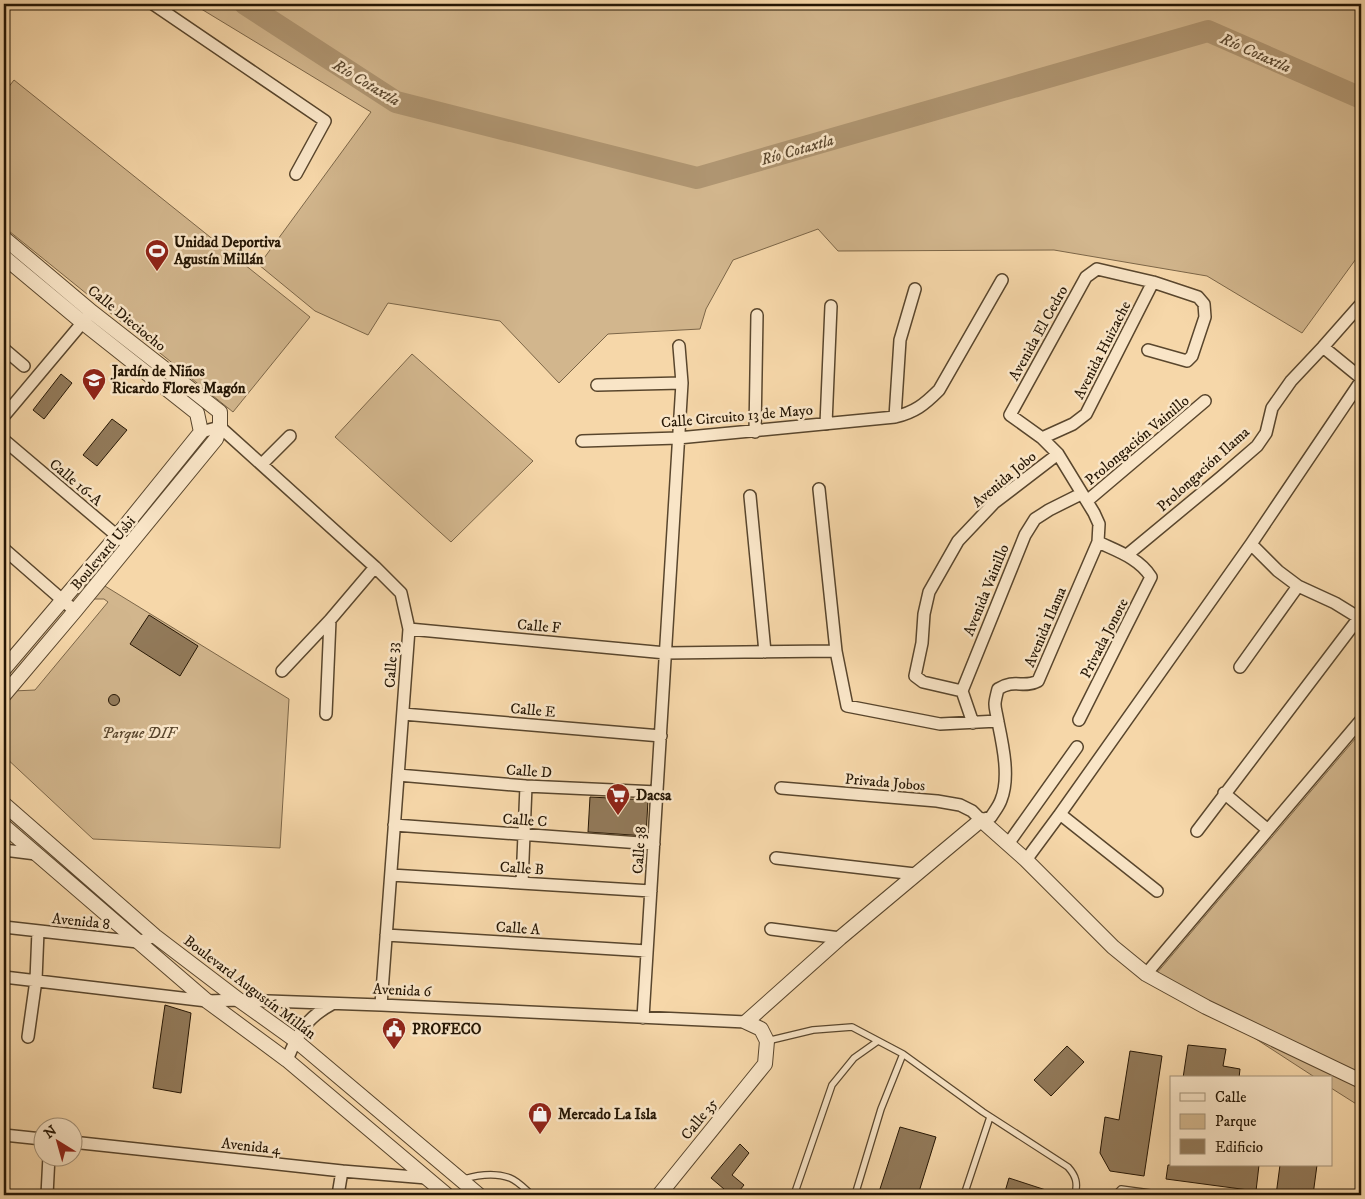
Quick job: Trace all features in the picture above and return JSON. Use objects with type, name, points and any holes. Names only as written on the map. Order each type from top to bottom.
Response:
[{"type":"street","points":[[153,4],[325,121],[296,174]]},
{"type":"street","name":"Calle Dieciocho","points":[[4,238],[87,317],[197,413],[201,432]]},
{"type":"street","name":"Calle Dieciocho","points":[[4,257],[220,412],[220,427]]},
{"type":"street","name":"Avenida El Cedro","points":[[1042,438],[1010,415],[1086,277],[1097,270],[1153,282]]},
{"type":"street","name":"Calle Circuito 13 de Mayo","points":[[582,442],[678,438],[755,432],[895,417],[911,413],[926,404],[939,390],[1002,280]]},
{"type":"street","points":[[1148,350],[1187,361],[1192,356],[1205,318],[1204,304],[1198,297],[1153,282]]},
{"type":"street","name":"Avenida Huizache","points":[[1042,438],[1073,424],[1086,414],[1153,282]]},
{"type":"street","points":[[895,417],[900,340],[915,289]]},
{"type":"street","name":"Prolongación Ilama","points":[[1127,554],[1257,446],[1266,433],[1272,408],[1291,381],[1324,347],[1361,304]]},
{"type":"street","points":[[826,424],[830,306]]},
{"type":"street","points":[[755,432],[756,315]]},
{"type":"street","points":[[4,416],[87,317]]},
{"type":"street","name":"Calle 38","points":[[643,1018],[682,384],[679,346]]},
{"type":"street","points":[[1026,860],[1250,544],[1361,379],[1324,347]]},
{"type":"street","points":[[4,348],[24,366]]},
{"type":"street","points":[[597,385],[682,384]]},
{"type":"street","name":"Prolongación Vainillo","points":[[1084,497],[1205,401]]},
{"type":"street","points":[[201,432],[220,427]]},
{"type":"street","name":"Calle 33","points":[[220,427],[376,566],[401,593],[409,629],[381,1005]]},
{"type":"street","name":"Boulevard Usbi","points":[[4,695],[216,439],[220,427]]},
{"type":"street","name":"Boulevard Usbi","points":[[4,669],[117,536],[201,432]]},
{"type":"street","points":[[262,464],[290,436]]},
{"type":"street","points":[[1042,438],[1058,454],[1099,524],[1098,542],[1127,554]]},
{"type":"street","name":"Calle 16-A","points":[[4,440],[129,546]]},
{"type":"street","name":"Avenida Jobo","points":[[962,691],[923,682],[916,676],[922,643],[924,614],[929,592],[958,541],[994,503],[1058,454]]},
{"type":"street","points":[[767,1041],[761,1029],[746,1022],[915,874],[981,820],[991,817],[1001,801],[1004,784],[1004,763],[998,721],[940,724],[847,706],[836,651],[818,489]]},
{"type":"street","points":[[750,496],[765,652]]},
{"type":"street","name":"Avenida Vainillo","points":[[962,691],[1025,535],[1035,519],[1048,510],[1084,497]]},
{"type":"street","name":"Avenida Ilama","points":[[998,721],[993,706],[998,689],[1007,683],[1030,685],[1038,681],[1098,542]]},
{"type":"street","points":[[1197,831],[1224,793],[1361,617],[1298,586],[1278,571],[1250,544]]},
{"type":"street","points":[[4,549],[75,611]]},
{"type":"street","name":"Privada Jonote","points":[[1079,720],[1151,577],[1146,570],[1127,554]]},
{"type":"street","points":[[282,672],[376,566]]},
{"type":"street","points":[[1240,667],[1298,586]]},
{"type":"street","points":[[326,714],[330,620]]},
{"type":"street","name":"Calle F","points":[[409,629],[666,653],[836,651]]},
{"type":"street","points":[[962,691],[973,723]]},
{"type":"street","name":"Calle E","points":[[403,714],[661,736]]},
{"type":"street","points":[[1146,974],[1361,720]]},
{"type":"street","points":[[1008,844],[1076,748]]},
{"type":"street","name":"Calle D","points":[[398,776],[526,786],[657,792]]},
{"type":"street","points":[[522,883],[526,786]]},
{"type":"street","name":"Privada Jobos","points":[[781,788],[937,801],[960,805],[972,811],[981,820]]},
{"type":"street","points":[[1224,793],[1268,830]]},
{"type":"street","name":"Boulevard Augustín Millán","points":[[4,804],[155,936],[295,1040],[479,1195]]},
{"type":"street","points":[[1060,814],[1157,891]]},
{"type":"street","points":[[981,820],[1026,860],[1113,947],[1146,974],[1206,1007],[1361,1080]]},
{"type":"street","name":"Calle C","points":[[394,825],[654,844]]},
{"type":"street","points":[[4,826],[207,1000],[288,1060],[448,1195]]},
{"type":"street","points":[[4,850],[36,854]]},
{"type":"street","points":[[776,858],[915,874]]},
{"type":"street","name":"Calle B","points":[[391,875],[651,891]]},
{"type":"street","name":"Avenida 8","points":[[4,927],[138,942],[155,936]]},
{"type":"street","points":[[771,929],[840,938]]},
{"type":"street","points":[[28,1036],[36,980],[38,931]]},
{"type":"street","name":"Calle A","points":[[386,935],[647,951]]},
{"type":"street","name":"Avenida 6","points":[[4,977],[207,1000],[334,1003],[746,1022]]},
{"type":"street","points":[[288,1060],[295,1040],[309,1019],[320,1010],[334,1003]]},
{"type":"street","name":"Calle 35","points":[[659,1195],[765,1064],[767,1041]]},
{"type":"street","points":[[4,1135],[32,1138]]},
{"type":"street","name":"Avenida 4","points":[[82,1143],[342,1171],[427,1178]]},
{"type":"street","points":[[47,1195],[48,1166]]},
{"type":"street","points":[[338,1195],[342,1171]]},
{"type":"lane","points":[[767,1041],[813,1030],[852,1027],[903,1054],[990,1117],[1068,1167],[1075,1174],[1078,1186],[1075,1195]]},
{"type":"lane","points":[[794,1195],[832,1085],[854,1058],[878,1040]]},
{"type":"lane","points":[[855,1195],[881,1109],[903,1054]]},
{"type":"lane","points":[[964,1195],[990,1117]]},
{"type":"lane","points":[[460,1180],[475,1176],[512,1179],[532,1195]]},
{"type":"lane","points":[[1114,1195],[1120,1189],[1165,1195]]},
{"type":"green space","points":[[193,4],[1361,4],[1361,252],[1302,333],[1207,276],[1054,250],[838,251],[818,229],[733,260],[706,309],[700,329],[608,334],[559,383],[500,321],[388,303],[368,335],[315,311],[259,265],[371,112]]},
{"type":"green space","name":"Unidad Deportiva Agustín Millán","points":[[14,80],[310,317],[233,412],[4,227],[4,93]]},
{"type":"green space","points":[[412,354],[533,461],[451,542],[335,437]]},
{"type":"green space","name":"Parque DIF","points":[[100,583],[289,699],[280,848],[93,839],[4,756],[4,704],[13,691],[35,690],[108,602],[104,599],[94,599],[90,596]]},
{"type":"green space","points":[[1361,732],[1361,1107],[1332,1089],[1332,1076],[1313,1076],[1156,974]]},
{"type":"building","points":[[61,374],[72,383],[44,419],[33,410]]},
{"type":"building","points":[[112,419],[127,430],[97,466],[83,455]]},
{"type":"building","points":[[149,615],[198,646],[180,676],[130,644]]},
{"type":"building","points":[[112,695],[116,695],[119,700],[118,704],[112,705],[109,702],[109,698]]},
{"type":"building","name":"Dacsa","points":[[590,797],[648,800],[646,836],[588,832]]},
{"type":"building","points":[[165,1005],[191,1013],[181,1093],[153,1088]]},
{"type":"building","points":[[1188,1045],[1226,1049],[1223,1066],[1240,1069],[1239,1076],[1183,1076]]},
{"type":"building","points":[[1067,1046],[1084,1062],[1051,1096],[1034,1080]]},
{"type":"building","points":[[1130,1051],[1162,1056],[1144,1176],[1110,1171],[1100,1153],[1105,1117],[1119,1120]]},
{"type":"building","points":[[900,1127],[936,1137],[918,1195],[878,1195]]},
{"type":"building","points":[[740,1144],[749,1153],[732,1175],[744,1185],[736,1195],[731,1195],[711,1178]]},
{"type":"building","points":[[1168,1165],[1259,1166],[1256,1191],[1166,1179]]},
{"type":"building","points":[[1280,1166],[1317,1166],[1313,1195],[1276,1195]]},
{"type":"building","points":[[1009,1178],[1055,1193],[1054,1195],[1004,1195]]},
{"type":"waterway","name":"Río Cotaxtla","points":[[245,4],[396,102],[697,178],[1208,31],[1361,98]]},
{"type":"place","name":"Unidad Deportiva Agustín Millán","points":[[157,272]]},
{"type":"place","name":"Jardín de Niños Ricardo Flores Magón","points":[[94,401]]},
{"type":"place","name":"Dacsa","points":[[618,816]]},
{"type":"place","name":"PROFECO","points":[[394,1050]]},
{"type":"place","name":"Mercado La Isla","points":[[540,1135]]}]
